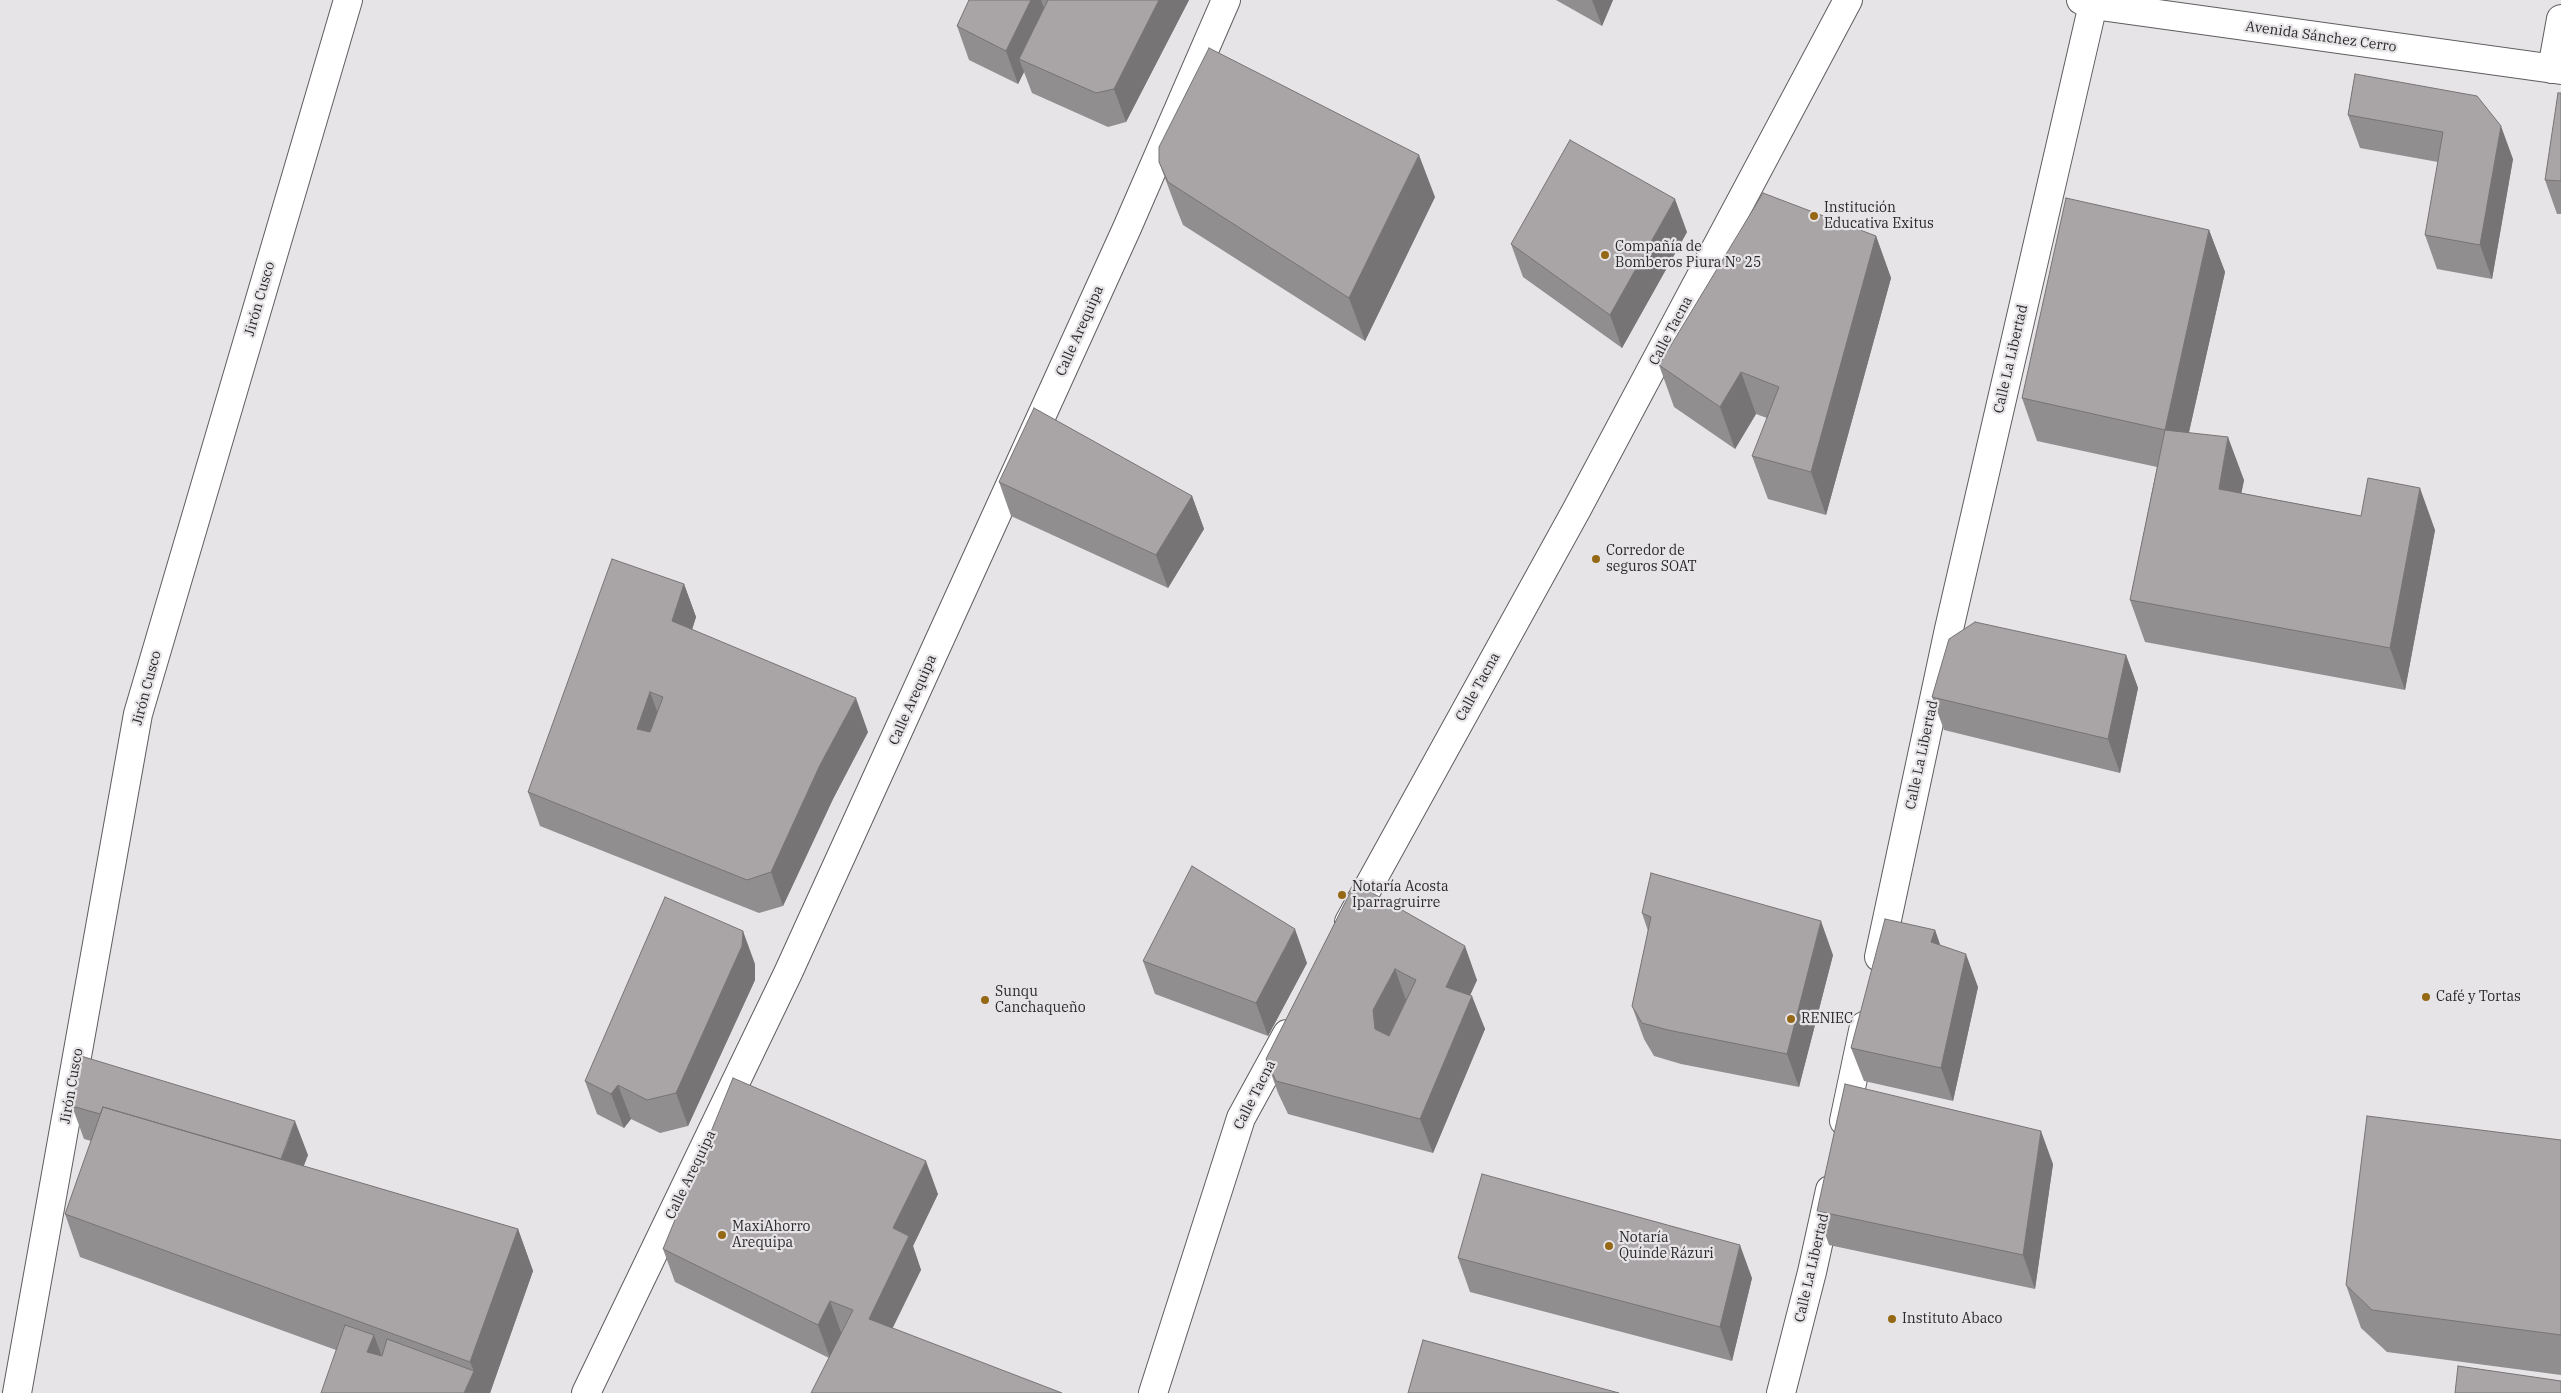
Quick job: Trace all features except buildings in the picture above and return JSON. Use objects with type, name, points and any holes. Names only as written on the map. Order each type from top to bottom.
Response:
[{"type":"street","name":"Jirón Cusco","points":[[17,1393],[138,714],[348,0]]},
{"type":"street","name":"Calle Arequipa","points":[[586,1393],[788,973],[1127,228],[1226,0]]},
{"type":"street","name":"Calle Tacna","points":[[1336,944],[1581,501],[1848,0]]},
{"type":"street","name":"Avenida Sánchez Cerro","points":[[2090,2],[2556,69]]},
{"type":"street","name":"Calle La Libertad","points":[[1781,1393],[1812,1272],[1948,629],[2090,2]]},
{"type":"street","points":[[2556,69],[2561,19]]},
{"type":"street","name":"Calle Tacna","points":[[1153,1393],[1240,1118],[1298,1014]]},
{"type":"place","name":"Institución Educativa Exitus","points":[[1814,216]]},
{"type":"place","name":"Compañía de Bomberos Piura Nº 25","points":[[1605,255]]},
{"type":"place","name":"Corredor de seguros SOAT","points":[[1596,559]]},
{"type":"place","name":"Notaría Acosta Iparragruirre","points":[[1342,895]]},
{"type":"place","name":"Café y Tortas","points":[[2426,997]]},
{"type":"place","name":"Sunqu Canchaqueño","points":[[985,1000]]},
{"type":"place","name":"RENIEC","points":[[1791,1019]]},
{"type":"place","name":"MaxiAhorro Arequipa","points":[[722,1235]]},
{"type":"place","name":"Notaría Quínde Rázuri","points":[[1609,1246]]},
{"type":"place","name":"Instituto Abaco","points":[[1892,1319]]}]
